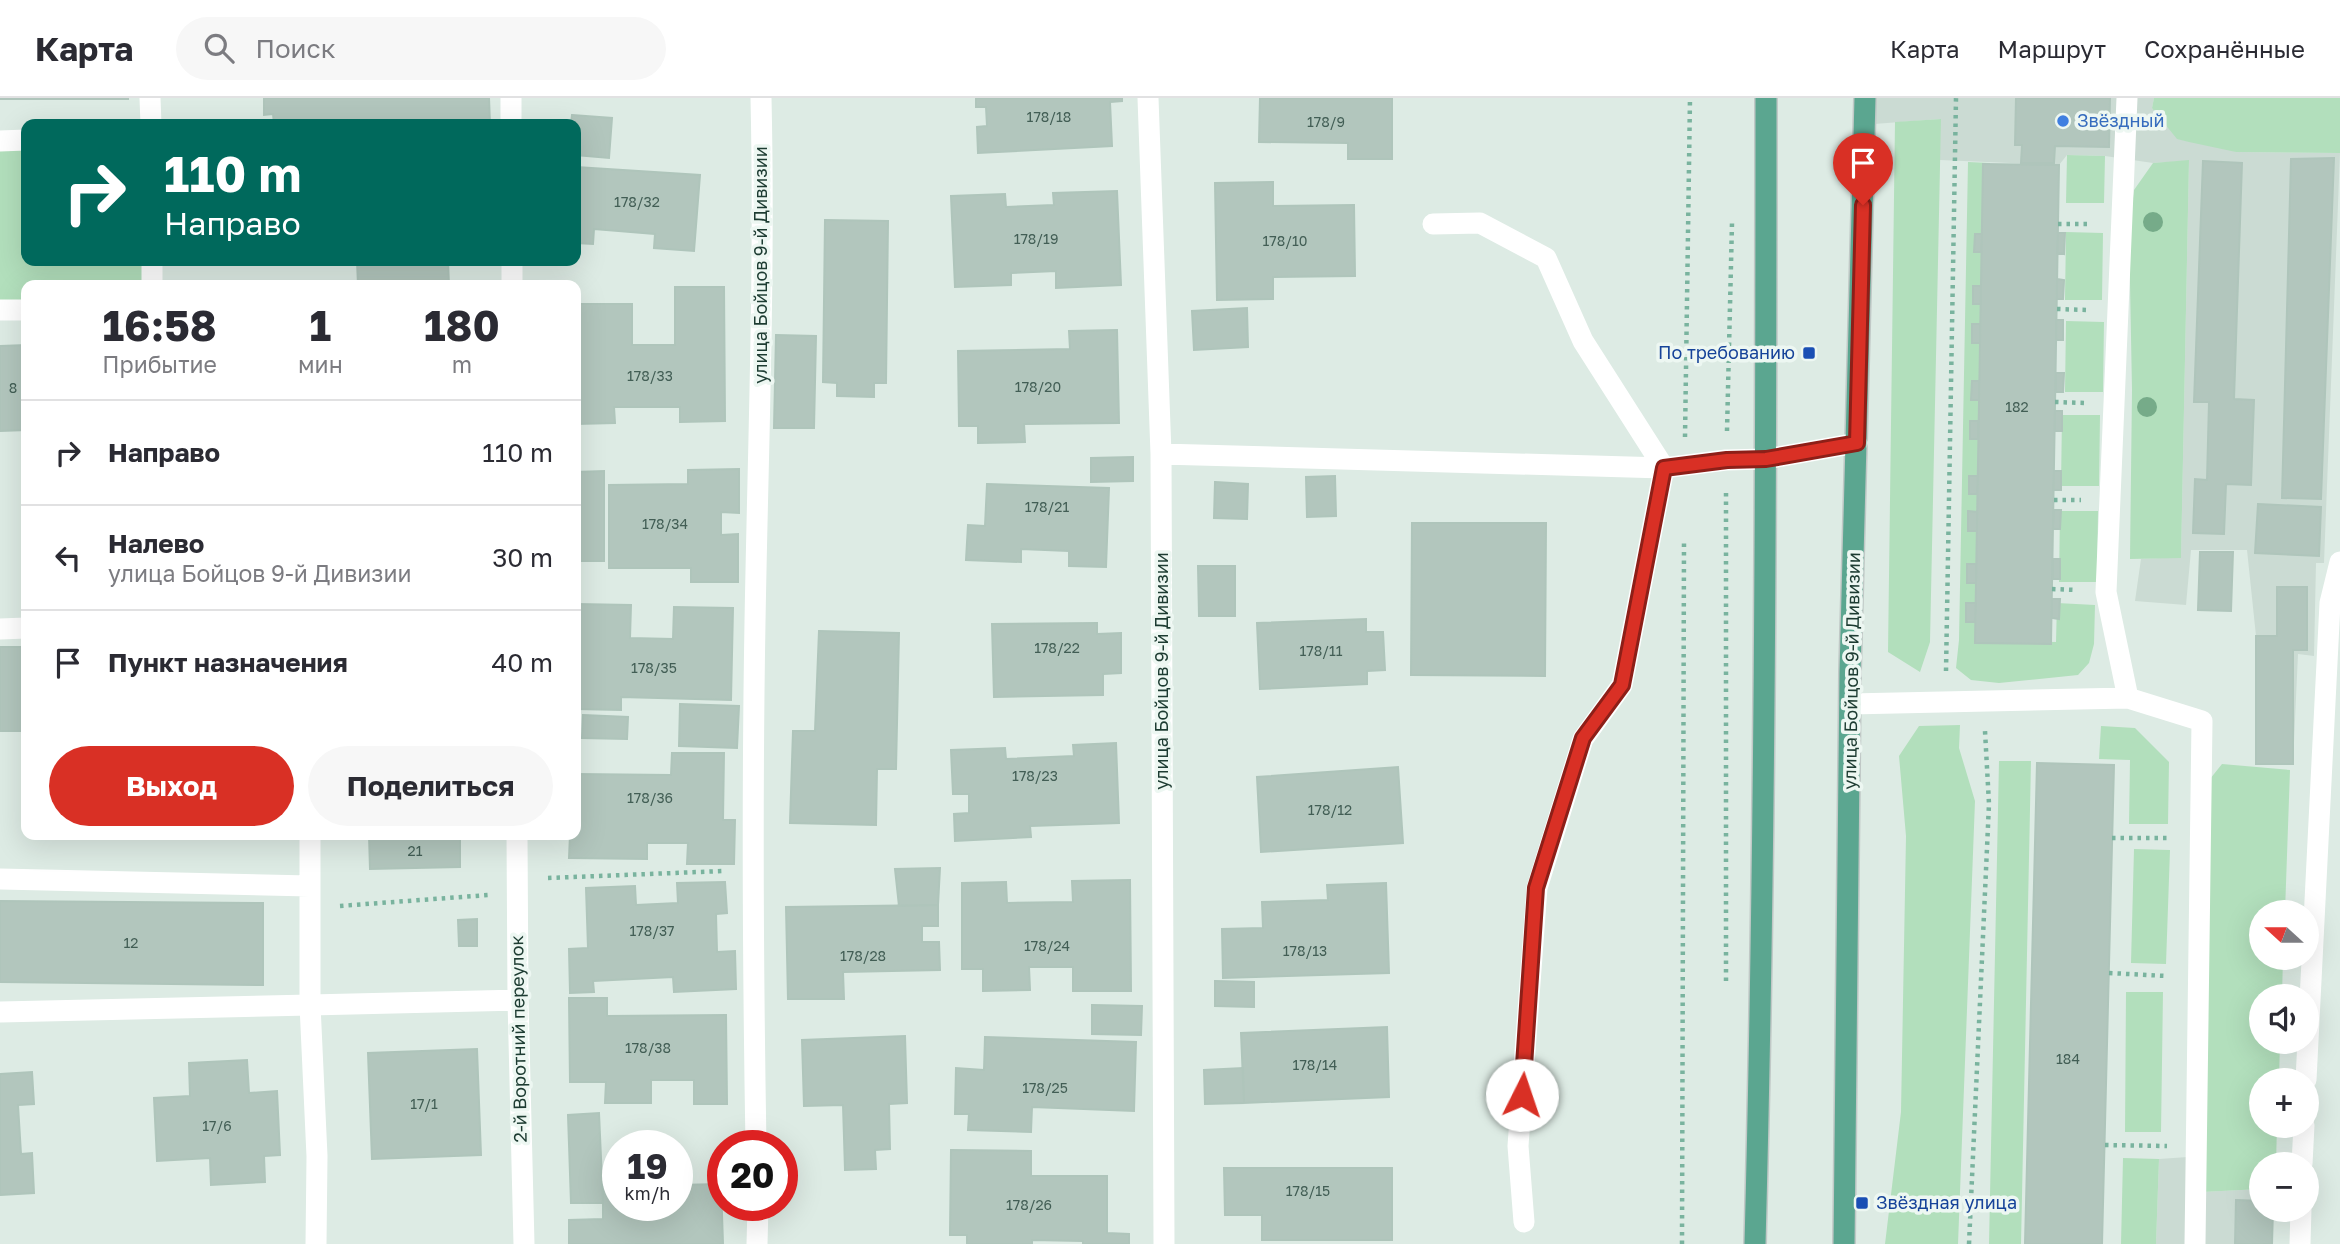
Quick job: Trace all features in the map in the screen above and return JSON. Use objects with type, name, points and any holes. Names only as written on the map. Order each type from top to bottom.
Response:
[{"type":"main road","points":[[1755,1244],[1766,459],[1766,98]]},
{"type":"main road","name":"улица Бойцов 9-й Дивизии","points":[[1844,1244],[1850,704],[1865,98]]},
{"type":"street","points":[[150,98],[151,119]]},
{"type":"street","points":[[511,98],[511,119]]},
{"type":"street","name":"улица Бойцов 9-й Дивизии","points":[[757,1130],[753,870],[755,610],[764,222],[761,98]]},
{"type":"street","name":"улица Бойцов 9-й Дивизии","points":[[1148,98],[1161,454],[1164,1244]]},
{"type":"street","points":[[2127,98],[2106,592],[2128,698]]},
{"type":"street","points":[[0,141],[21,140]]},
{"type":"street","points":[[1433,224],[1480,223],[1546,258],[1583,341],[1674,467],[1622,685],[1583,738],[1536,888],[1518,1146],[1524,1222]]},
{"type":"street","points":[[0,310],[21,310]]},
{"type":"street","points":[[1161,454],[1674,467],[1727,460],[1766,459],[1857,443]]},
{"type":"street","points":[[2307,1068],[2330,603],[2340,562]]},
{"type":"street","points":[[0,629],[21,628]]},
{"type":"street","points":[[1850,704],[2128,698],[2202,721],[2195,1244]]},
{"type":"street","points":[[310,840],[310,1004],[317,1156],[316,1244]]},
{"type":"street","name":"2-й Воротний переулок","points":[[517,840],[517,1000],[524,1244]]},
{"type":"street","points":[[0,879],[310,886]]},
{"type":"street","points":[[0,1012],[517,1000]]},
{"type":"street","points":[[757,1244],[758,1221]]},
{"type":"street","points":[[2300,1244],[2301,1222]]},
{"type":"path","points":[[1674,467],[1690,98]]},
{"type":"path","points":[[1726,992],[1727,460],[1732,209]]},
{"type":"path","points":[[1682,1244],[1684,535]]},
{"type":"path","points":[[2112,838],[2199,838]]},
{"type":"path","points":[[310,908],[517,886],[753,870]]},
{"type":"path","points":[[2109,973],[2197,978]]},
{"type":"path","points":[[2105,1145],[2196,1146]]},
{"type":"shaded area","points":[[1875,98],[2154,98],[2152,108],[2236,152],[2340,153],[2324,563],[2316,563],[2314,656],[2298,654],[2293,764],[2256,764],[2256,636],[2247,550],[2191,550],[2186,605],[2135,601],[2141,559],[2181,557],[2189,161],[2153,163],[2105,156],[2067,155],[2059,165],[1940,160],[1940,119],[1874,124]]},
{"type":"shaded area","points":[[2202,1156],[2202,1192],[2249,1190],[2249,1222],[2273,1222],[2272,1244],[2156,1244],[2159,1159]]},
{"type":"green space","points":[[2154,98],[2340,98],[2340,153],[2236,152],[2177,139],[2152,108]]},
{"type":"green space","points":[[1941,119],[1930,642],[1920,672],[1888,652],[1895,122]]},
{"type":"green space","points":[[21,140],[21,266],[152,266],[152,280],[21,280],[21,310],[0,310],[0,141]]},
{"type":"green space","points":[[2067,155],[2105,156],[2104,203],[2066,203]]},
{"type":"green space","points":[[2189,160],[2181,558],[2130,559],[2132,390],[2129,229],[2134,190],[2153,163]]},
{"type":"green space","points":[[1968,162],[1990,163],[1977,640],[2056,642],[2057,603],[2095,605],[2094,644],[2089,663],[2078,675],[1999,683],[1971,680],[1956,668],[1959,640]]},
{"type":"green space","points":[[2066,232],[2103,233],[2102,300],[2065,300]]},
{"type":"green space","points":[[2066,321],[2104,322],[2103,392],[2065,392]]},
{"type":"green space","points":[[2062,415],[2100,415],[2099,486],[2061,486]]},
{"type":"green space","points":[[2060,511],[2098,511],[2097,582],[2059,582]]},
{"type":"green space","points":[[1960,725],[1959,748],[1975,801],[1958,1244],[1885,1244],[1901,1112],[1906,836],[1899,756],[1919,726]]},
{"type":"green space","points":[[2101,726],[2135,728],[2169,762],[2168,824],[2129,824],[2130,760],[2099,759]]},
{"type":"green space","points":[[1999,761],[2031,761],[2021,1244],[1989,1244]]},
{"type":"green space","points":[[2222,764],[2290,770],[2285,900],[2249,900],[2249,970],[2283,970],[2282,984],[2249,984],[2249,1054],[2280,1054],[2279,1068],[2249,1068],[2249,1138],[2277,1138],[2276,1152],[2249,1152],[2249,1190],[2202,1192],[2210,779]]},
{"type":"green space","points":[[2134,849],[2170,850],[2166,964],[2131,963]]},
{"type":"green space","points":[[2126,992],[2163,992],[2161,1132],[2125,1132]]},
{"type":"green space","points":[[2123,1158],[2159,1159],[2156,1244],[2121,1244]]},
{"type":"building","points":[[128,98],[128,99],[0,99]]},
{"type":"building","points":[[264,98],[489,98],[490,119],[274,119],[273,114],[264,115]]},
{"type":"building","points":[[976,98],[1122,98],[1122,101],[1110,102],[1112,146],[978,153],[977,127],[987,126],[986,107],[976,107]]},
{"type":"building","points":[[1260,98],[1392,98],[1392,159],[1348,159],[1348,143],[1259,142]]},
{"type":"building","name":"Звёздный","points":[[2016,98],[2110,98],[2109,147],[2055,146],[2054,163],[2021,163],[2022,145],[2015,145]]},
{"type":"building","points":[[572,115],[612,118],[609,158],[581,155],[581,119],[572,119]]},
{"type":"building","points":[[2334,158],[2321,499],[2282,498],[2291,159]]},
{"type":"building","points":[[2203,161],[2242,163],[2234,399],[2254,400],[2251,485],[2226,484],[2224,534],[2193,533],[2195,479],[2207,480],[2209,402],[2194,402]]},
{"type":"building","points":[[1983,164],[2059,165],[2051,644],[1975,643]]},
{"type":"building","points":[[581,167],[700,175],[694,251],[654,248],[655,234],[594,229],[593,244],[581,243]]},
{"type":"building","points":[[1273,182],[1273,206],[1354,205],[1355,276],[1273,277],[1273,299],[1217,300],[1215,183]]},
{"type":"building","points":[[1117,191],[1121,285],[1056,288],[1056,271],[1011,273],[1011,285],[955,287],[951,196],[1005,194],[1006,207],[1054,205],[1053,193]]},
{"type":"building","points":[[825,220],[888,221],[886,383],[874,383],[874,397],[837,396],[837,383],[823,382]]},
{"type":"building","points":[[2058,233],[2065,233],[2064,254],[2057,253]]},
{"type":"building","points":[[1975,234],[1982,234],[1981,252],[1974,252]]},
{"type":"building","points":[[357,266],[448,266],[449,280],[358,280]]},
{"type":"building","points":[[2057,279],[2064,280],[2063,299],[2057,299]]},
{"type":"building","points":[[1973,286],[1981,286],[1981,304],[1973,304]]},
{"type":"building","points":[[675,287],[724,287],[725,421],[680,422],[680,407],[614,407],[615,423],[581,424],[581,304],[632,304],[632,345],[675,345]]},
{"type":"building","points":[[1247,308],[1248,347],[1194,350],[1192,311]]},
{"type":"building","points":[[2056,320],[2063,320],[2063,340],[2056,340]]},
{"type":"building","points":[[1972,324],[1980,324],[1980,343],[1972,343]]},
{"type":"building","points":[[1117,330],[1119,423],[1024,424],[1025,442],[978,443],[978,426],[959,426],[958,351],[1070,349],[1069,331]]},
{"type":"building","points":[[776,335],[816,336],[814,428],[774,428]]},
{"type":"building","points":[[21,345],[21,430],[0,431],[0,346]]},
{"type":"building","points":[[2056,373],[2064,373],[2063,392],[2056,392]]},
{"type":"building","points":[[1972,381],[1979,381],[1979,400],[1971,400]]},
{"type":"building","points":[[2055,411],[2062,411],[2062,431],[2055,431]]},
{"type":"building","points":[[1970,421],[1978,421],[1978,439],[1970,439]]},
{"type":"building","points":[[1133,457],[1133,481],[1091,482],[1091,458]]},
{"type":"building","points":[[739,469],[739,513],[721,512],[721,535],[738,534],[738,582],[691,582],[691,568],[609,568],[609,485],[688,484],[688,470]]},
{"type":"building","points":[[604,471],[604,561],[581,561],[581,472]]},
{"type":"building","points":[[2054,471],[2061,471],[2061,490],[2053,490]]},
{"type":"building","points":[[1335,476],[1336,516],[1307,517],[1306,477]]},
{"type":"building","points":[[1969,476],[1978,476],[1977,494],[1969,494]]},
{"type":"building","points":[[1215,482],[1248,484],[1247,519],[1214,518]]},
{"type":"building","points":[[987,484],[1109,488],[1106,567],[1069,566],[1069,551],[1021,549],[1021,562],[966,560],[968,525],[985,526]]},
{"type":"building","points":[[2258,504],[2321,507],[2319,556],[2255,553]]},
{"type":"building","points":[[2054,510],[2061,510],[2060,529],[2053,529]]},
{"type":"building","points":[[1968,511],[1977,512],[1977,531],[1968,531]]},
{"type":"building","points":[[1412,523],[1546,523],[1545,676],[1411,675]]},
{"type":"building","points":[[2200,552],[2233,552],[2231,611],[2198,610]]},
{"type":"building","points":[[2053,559],[2060,559],[2060,579],[2053,579]]},
{"type":"building","points":[[1967,564],[1976,564],[1976,583],[1967,583]]},
{"type":"building","points":[[1198,566],[1235,566],[1235,616],[1199,616]]},
{"type":"building","points":[[2277,587],[2307,587],[2307,650],[2293,650],[2293,764],[2256,764],[2256,636],[2277,636]]},
{"type":"building","points":[[2052,599],[2060,599],[2059,619],[2052,618]]},
{"type":"building","points":[[1966,603],[1976,603],[1975,622],[1966,622]]},
{"type":"building","points":[[581,604],[631,605],[630,638],[673,639],[674,607],[733,608],[731,700],[621,697],[621,710],[581,709]]},
{"type":"building","points":[[1366,619],[1366,632],[1383,632],[1385,670],[1367,671],[1367,684],[1260,689],[1257,623]]},
{"type":"building","points":[[1097,623],[1097,634],[1121,633],[1121,673],[1103,674],[1103,695],[994,697],[992,624]]},
{"type":"building","points":[[819,631],[899,633],[896,769],[877,769],[876,825],[790,823],[793,731],[815,731]]},
{"type":"building","points":[[0,647],[21,647],[21,731],[0,731]]},
{"type":"building","points":[[680,704],[739,706],[737,748],[679,746]]},
{"type":"building","points":[[583,715],[628,717],[627,739],[582,738]]},
{"type":"building","points":[[1116,743],[1119,823],[1030,826],[1031,837],[955,841],[954,814],[969,813],[969,794],[953,794],[951,750],[1005,748],[1006,759],[1074,756],[1073,745]]},
{"type":"building","points":[[672,753],[724,753],[723,820],[735,820],[734,864],[687,864],[688,843],[647,843],[647,859],[569,858],[570,840],[581,840],[581,774],[671,775]]},
{"type":"building","points":[[2037,763],[2114,765],[2102,1244],[2025,1244]]},
{"type":"building","points":[[1398,767],[1403,843],[1261,852],[1257,777]]},
{"type":"building","points":[[369,840],[460,840],[460,867],[370,869]]},
{"type":"building","points":[[940,868],[938,905],[899,906],[895,869]]},
{"type":"building","points":[[1130,880],[1131,991],[1073,991],[1073,967],[1029,967],[1030,990],[983,991],[983,969],[962,969],[962,883],[1006,882],[1007,903],[1073,902],[1072,881]]},
{"type":"building","points":[[725,882],[727,913],[716,914],[717,952],[735,951],[736,989],[674,992],[673,977],[593,981],[594,992],[570,993],[569,949],[588,948],[586,888],[635,886],[636,905],[678,903],[677,883]]},
{"type":"building","points":[[1386,883],[1389,973],[1223,978],[1222,929],[1263,928],[1262,902],[1328,900],[1327,885]]},
{"type":"building","points":[[0,901],[263,903],[263,985],[0,982]]},
{"type":"building","points":[[938,905],[938,926],[922,926],[922,942],[939,942],[940,970],[843,972],[844,999],[788,999],[786,907]]},
{"type":"building","points":[[477,919],[477,946],[459,946],[458,920]]},
{"type":"building","points":[[1215,981],[1254,982],[1254,1007],[1215,1006]]},
{"type":"building","points":[[569,998],[607,998],[607,1016],[726,1015],[727,1104],[694,1104],[694,1080],[651,1080],[651,1103],[605,1103],[606,1082],[570,1082]]},
{"type":"building","points":[[1092,1005],[1142,1006],[1141,1035],[1092,1034]]},
{"type":"building","points":[[1387,1027],[1389,1097],[1244,1103],[1241,1033]]},
{"type":"building","points":[[905,1036],[907,1103],[889,1104],[890,1149],[875,1150],[876,1169],[845,1170],[843,1105],[804,1106],[802,1040]]},
{"type":"building","points":[[985,1037],[1136,1042],[1134,1111],[1032,1107],[1031,1132],[968,1130],[969,1114],[955,1114],[956,1068],[984,1070]]},
{"type":"building","points":[[477,1049],[481,1155],[372,1159],[368,1053]]},
{"type":"building","points":[[247,1060],[249,1093],[277,1091],[280,1155],[264,1156],[265,1182],[211,1185],[210,1158],[157,1161],[154,1098],[190,1096],[189,1063]]},
{"type":"building","points":[[1243,1068],[1244,1103],[1205,1104],[1204,1070]]},
{"type":"building","points":[[32,1072],[34,1104],[18,1105],[21,1154],[32,1153],[34,1193],[0,1195],[0,1074]]},
{"type":"building","points":[[599,1113],[602,1203],[571,1203],[568,1115]]},
{"type":"building","points":[[951,1150],[1031,1151],[1031,1176],[1107,1176],[1107,1233],[1129,1234],[1129,1244],[1032,1240],[1032,1244],[967,1244],[967,1235],[950,1235]]},
{"type":"building","points":[[1224,1168],[1392,1168],[1392,1240],[1262,1240],[1262,1215],[1225,1215]]},
{"type":"building","points":[[707,1184],[707,1221],[722,1221],[723,1244],[569,1244],[569,1220],[693,1221],[693,1185]]},
{"type":"building","points":[[2236,1200],[2249,1201],[2249,1222],[2273,1222],[2272,1244],[2235,1244]]},
{"type":"place","name":"Звёздный","points":[[2063,121]]},
{"type":"place","name":"По требованию","points":[[1809,353]]},
{"type":"place","name":"Звёздная улица","points":[[1862,1203]]},
{"type":"route","points":[[1522,1095],[1536,888],[1583,738],[1622,685],[1664,468],[1727,460],[1766,459],[1857,443],[1863,205]]}]
